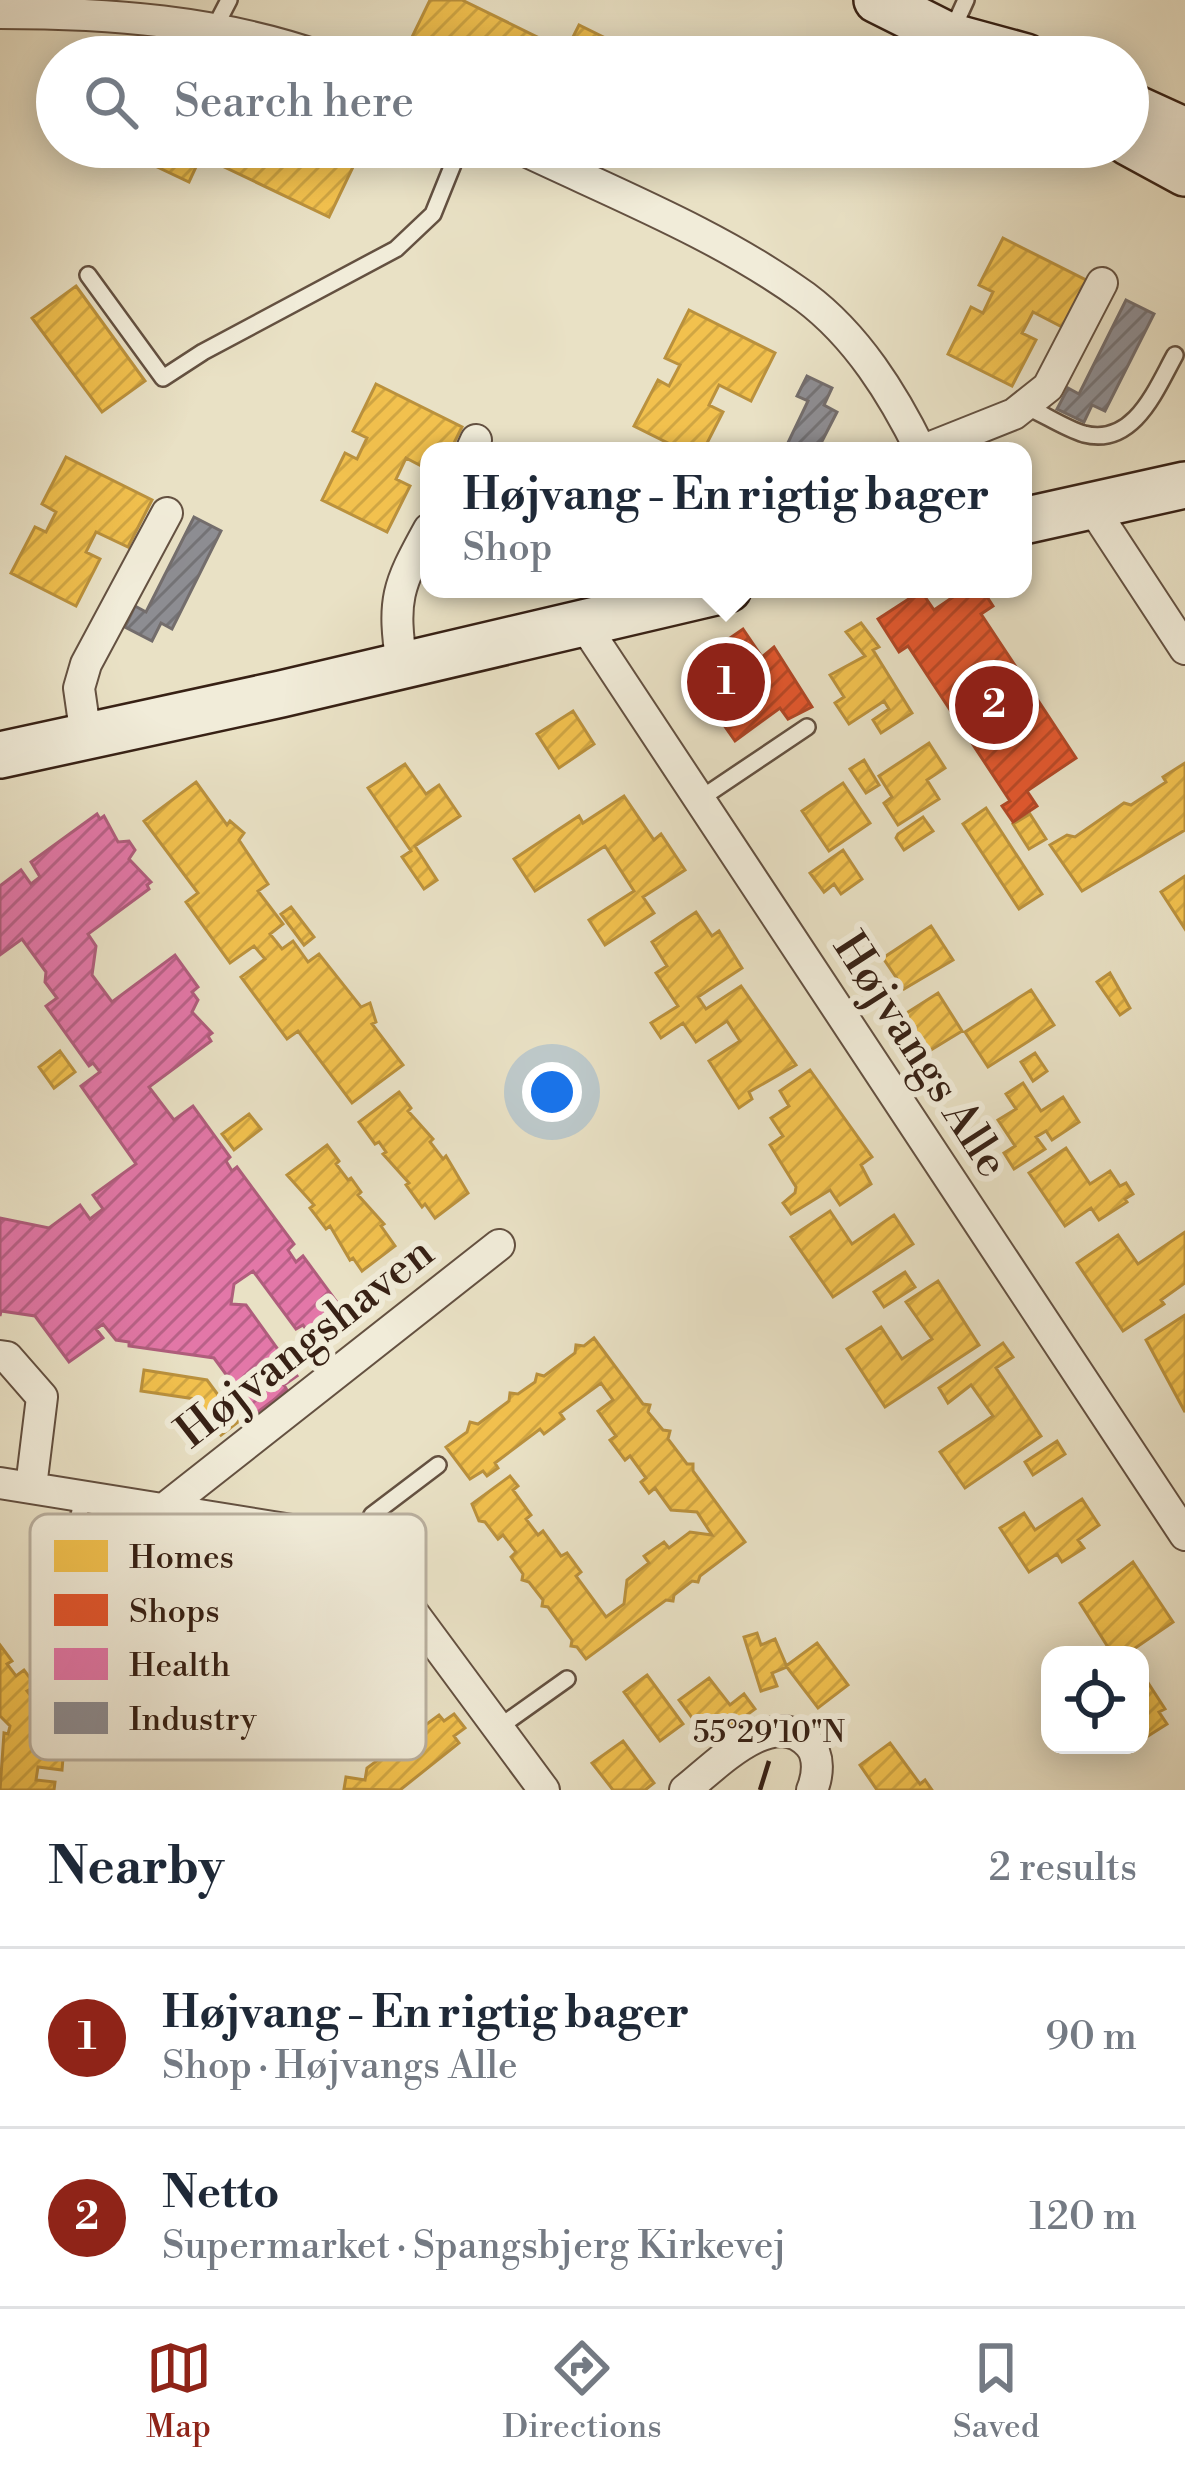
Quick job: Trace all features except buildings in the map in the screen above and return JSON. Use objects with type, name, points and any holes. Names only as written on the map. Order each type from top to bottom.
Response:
[{"type":"street","points":[[877,0],[964,31]]},
{"type":"street","points":[[0,13],[76,13],[254,36]]},
{"type":"street","points":[[1149,126],[1183,161]]},
{"type":"street","points":[[1149,149],[1183,161]]},
{"type":"street","points":[[561,168],[712,241],[807,298],[854,345],[894,397],[916,442]]},
{"type":"street","points":[[944,442],[1014,414],[1048,387],[1102,283]]},
{"type":"street","points":[[1032,518],[1185,485]]},
{"type":"street","points":[[1092,507],[1185,649]]},
{"type":"street","points":[[86,736],[80,688],[86,664],[167,513]]},
{"type":"street","points":[[402,666],[395,620],[399,585],[420,546]]},
{"type":"street","points":[[0,755],[690,598]]},
{"type":"street","name":"Højvangs Alle","points":[[583,623],[1185,1535]]},
{"type":"street","name":"Højvangshaven","points":[[177,1510],[499,1244]]},
{"type":"street","points":[[0,1356],[7,1357],[42,1396],[31,1487]]},
{"type":"street","name":"Højvangshaven","points":[[0,1483],[201,1514]]},
{"type":"street","points":[[426,1629],[544,1790]]},
{"type":"street","points":[[685,1790],[759,1735],[777,1731],[796,1735],[812,1747],[817,1764],[812,1790]]},
{"type":"lane","points":[[214,29],[229,0]]},
{"type":"lane","points":[[88,275],[163,378],[396,249],[433,214],[452,168]]},
{"type":"lane","points":[[1024,406],[1088,435],[1126,430],[1148,404],[1175,355]]},
{"type":"lane","points":[[700,800],[808,727]]},
{"type":"lane","points":[[373,1514],[438,1466]]},
{"type":"lane","points":[[79,1514],[83,1495]]},
{"type":"lane","points":[[177,1510],[177,1514]]},
{"type":"lane","points":[[499,1728],[567,1679]]},
{"type":"place","name":"Højvang - En rigtig bager","points":[[726,682]]},
{"type":"place","name":"Netto","points":[[994,705]]}]
